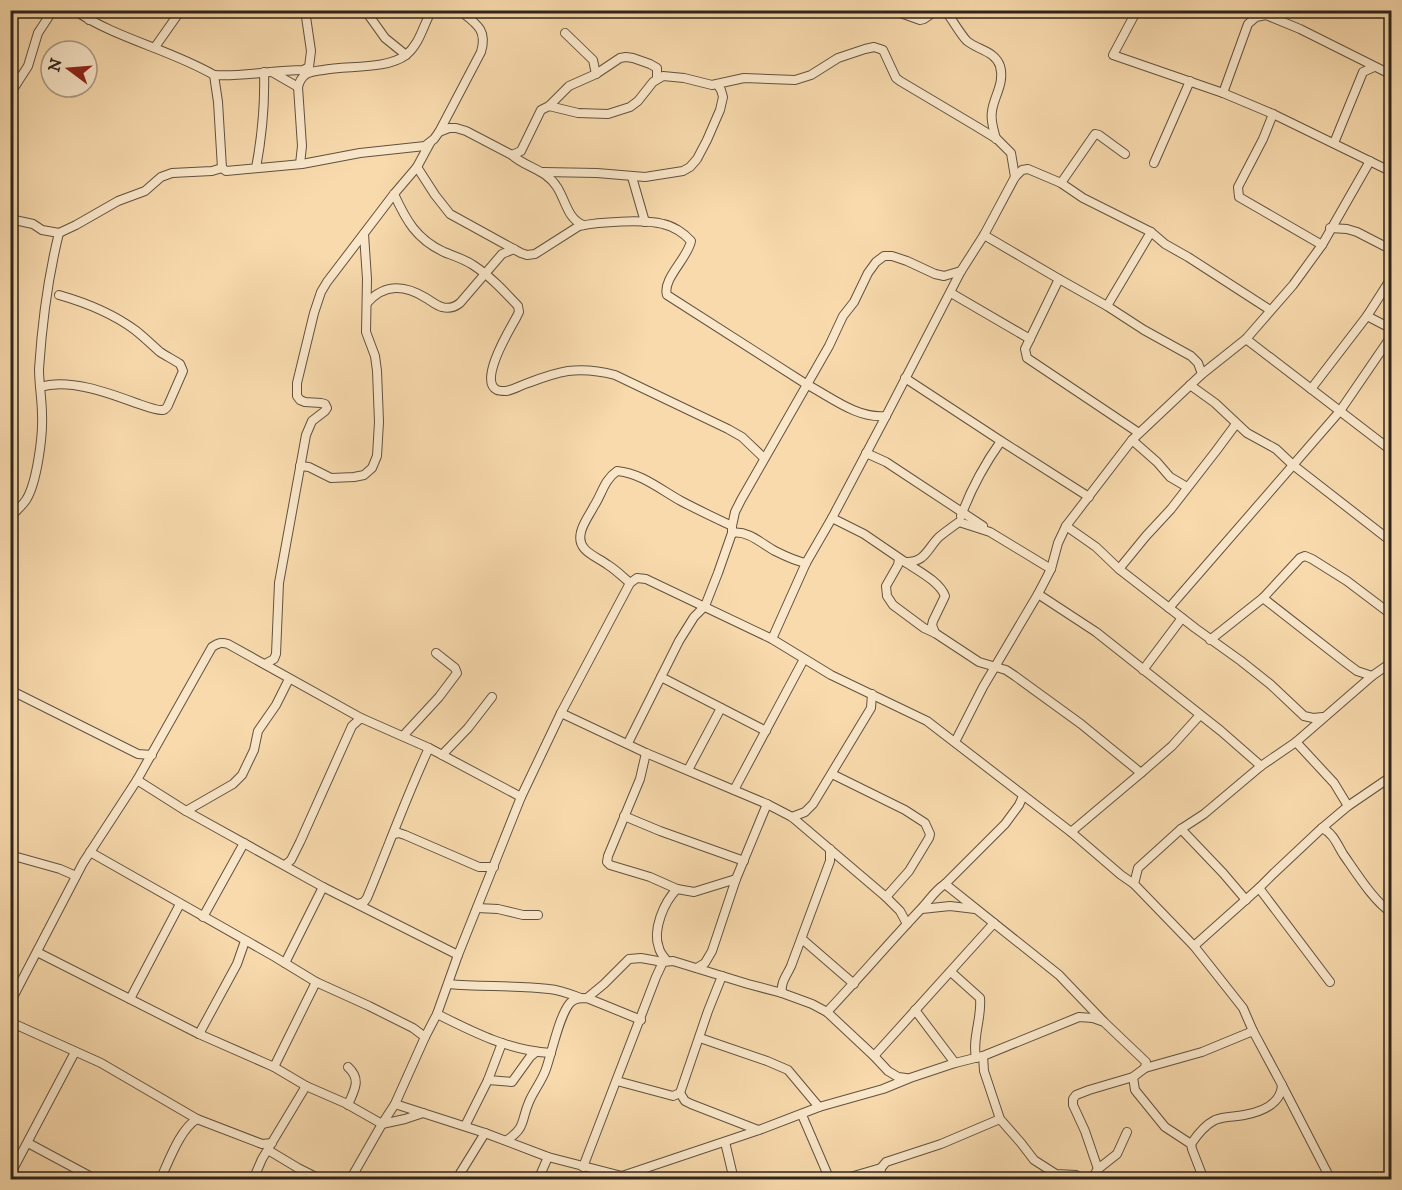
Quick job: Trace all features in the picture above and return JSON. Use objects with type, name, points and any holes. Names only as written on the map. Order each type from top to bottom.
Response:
[{"type":"street","points":[[10,94],[28,66],[38,33],[53,10]]},
{"type":"street","points":[[74,10],[88,20],[201,67],[214,75],[230,76],[268,71],[303,70],[309,67],[310,51],[305,10]]},
{"type":"street","points":[[88,20],[94,10]]},
{"type":"street","points":[[155,47],[181,10]]},
{"type":"street","points":[[365,10],[385,38],[406,55]]},
{"type":"street","points":[[300,164],[302,146],[298,87],[305,75],[313,71],[334,68],[370,66],[406,55],[416,43],[432,10]]},
{"type":"street","points":[[10,219],[59,233],[118,201],[145,191],[161,177],[172,173],[300,164],[360,153],[425,146],[439,132],[484,42],[479,27],[459,10]]},
{"type":"street","points":[[892,10],[920,20],[937,10]]},
{"type":"street","points":[[945,10],[968,41],[992,55],[1000,66],[999,89],[991,118],[997,139]]},
{"type":"street","points":[[1137,10],[1113,55],[1223,93],[1274,114],[1392,172]]},
{"type":"street","points":[[1223,93],[1248,24],[1264,13],[1392,75]]},
{"type":"street","points":[[565,33],[593,60],[596,74]]},
{"type":"street","points":[[549,106],[578,113],[608,114],[630,107],[657,78],[666,76],[684,78],[712,85],[744,78],[795,80],[803,78],[838,58],[874,47],[883,50],[896,78],[900,81],[997,139],[1011,153],[1015,177]]},
{"type":"street","points":[[512,155],[521,151],[541,110],[549,106],[569,86],[596,74],[620,58],[626,57],[654,66],[657,68],[657,78]]},
{"type":"street","points":[[1334,143],[1363,72],[1361,60]]},
{"type":"street","points":[[1363,72],[1374,67]]},
{"type":"street","points":[[268,71],[298,87]]},
{"type":"street","points":[[256,168],[268,71]]},
{"type":"street","points":[[214,75],[222,168]]},
{"type":"street","points":[[1154,163],[1190,81]]},
{"type":"street","points":[[543,172],[645,177],[683,171],[697,159],[720,110],[723,97],[717,84]]},
{"type":"street","points":[[1274,114],[1238,188],[1239,197],[1322,245]]},
{"type":"street","points":[[439,132],[449,128],[466,131],[543,172],[557,186],[573,219],[583,225]]},
{"type":"street","points":[[1061,183],[1095,134],[1125,154]]},
{"type":"street","points":[[265,664],[274,659],[276,654],[279,583],[306,435],[312,421],[327,408],[321,402],[305,402],[297,396],[297,382],[314,313],[327,282],[417,167],[431,141]]},
{"type":"street","points":[[955,742],[995,666],[1051,569],[1058,543],[1066,526],[1132,440],[1168,404],[1246,339],[1293,285],[1322,245],[1370,161]]},
{"type":"street","points":[[417,167],[450,214],[527,255],[535,254],[583,225],[607,222],[666,224],[691,241],[687,254],[667,285],[665,291],[667,295],[842,405],[878,417],[886,416]]},
{"type":"street","points":[[772,639],[806,563],[961,272],[1020,172],[1025,169],[1061,183],[1083,198],[1151,232],[1165,244],[1188,256],[1270,310]]},
{"type":"street","points":[[632,177],[645,222]]},
{"type":"street","points":[[394,194],[409,223],[419,236],[443,251],[472,264],[518,306],[519,312],[492,368],[493,387],[498,391],[508,391],[531,381],[564,372],[603,371],[728,429],[764,458]]},
{"type":"street","points":[[1330,228],[1357,232],[1392,250]]},
{"type":"street","points":[[1107,306],[1151,232]]},
{"type":"street","points":[[10,517],[26,499],[31,489],[40,454],[43,419],[39,373],[41,342],[54,251],[59,233]]},
{"type":"street","points":[[300,466],[309,467],[331,478],[342,478],[364,475],[372,468],[377,456],[379,422],[377,371],[375,356],[366,332],[364,234]]},
{"type":"street","points":[[984,235],[1191,356],[1198,363],[1202,374]]},
{"type":"street","points":[[499,241],[502,254]]},
{"type":"street","points":[[367,303],[381,291],[404,288],[442,308],[454,307],[502,254],[514,249]]},
{"type":"street","points":[[628,743],[679,641],[694,617],[705,606],[718,573],[738,506],[829,346],[843,316],[854,302],[868,273],[884,256],[907,261],[944,276],[961,272]]},
{"type":"street","points":[[944,276],[952,290],[1030,339]]},
{"type":"street","points":[[1311,389],[1367,316],[1392,277]]},
{"type":"street","points":[[1059,279],[1025,349],[1027,358],[1139,434]]},
{"type":"street","points":[[40,387],[62,385],[97,389],[163,410],[170,404],[183,371],[180,364],[160,352],[135,329],[84,303],[59,296]]},
{"type":"street","points":[[1367,316],[1392,329]]},
{"type":"street","points":[[1169,608],[1340,411],[1392,335]]},
{"type":"street","points":[[1246,339],[1390,446]]},
{"type":"street","points":[[905,378],[1089,497]]},
{"type":"street","points":[[1190,386],[1215,403],[1247,433],[1276,449],[1293,465],[1392,542]]},
{"type":"street","points":[[1119,569],[1172,508],[1236,424]]},
{"type":"street","points":[[1132,440],[1170,477],[1187,487]]},
{"type":"street","points":[[902,560],[913,562],[921,559],[939,537],[959,522],[982,469],[1001,441]]},
{"type":"street","points":[[866,453],[886,462],[990,532],[1051,569]]},
{"type":"street","points":[[630,583],[617,571],[587,553],[580,541],[581,530],[598,501],[603,485],[617,471],[637,476],[732,530],[746,534],[797,562],[806,563]]},
{"type":"street","points":[[832,518],[864,534],[944,591],[945,596],[933,621],[932,626],[935,633]]},
{"type":"street","points":[[959,522],[990,532]]},
{"type":"street","points":[[1066,526],[1210,640],[1270,684],[1304,716],[1323,717]]},
{"type":"street","points":[[1210,640],[1263,598],[1300,558],[1305,556],[1347,581],[1392,615]]},
{"type":"street","points":[[902,560],[886,586],[887,596],[893,605],[924,628],[979,662],[1006,670],[1016,676],[1141,773]]},
{"type":"street","points":[[350,1179],[395,1104],[424,1037],[437,1014],[521,797],[561,713],[630,583],[637,578],[646,579],[772,639],[831,675],[927,722],[1071,832],[1134,884],[1194,946],[1243,1008],[1331,1179]]},
{"type":"street","points":[[1038,594],[1096,632],[1240,746],[1261,766]]},
{"type":"street","points":[[1263,598],[1351,666],[1372,676]]},
{"type":"street","points":[[1143,670],[1182,618]]},
{"type":"street","points":[[10,1003],[76,876],[137,780],[217,643],[228,644],[361,718],[429,748],[521,797]]},
{"type":"street","points":[[403,736],[439,697],[457,673],[455,668],[436,653]]},
{"type":"street","points":[[734,790],[804,659]]},
{"type":"street","points":[[1119,873],[1127,873],[1138,868],[1181,829],[1204,814],[1261,766],[1296,742],[1372,676],[1392,662]]},
{"type":"street","points":[[661,677],[766,731]]},
{"type":"street","points":[[186,811],[233,784],[242,775],[254,750],[258,731],[276,705],[289,679]]},
{"type":"street","points":[[10,690],[138,754],[152,755]]},
{"type":"street","points":[[792,817],[805,812],[813,804],[871,708],[872,694]]},
{"type":"street","points":[[441,755],[468,728],[492,696]]},
{"type":"street","points":[[871,708],[887,702]]},
{"type":"street","points":[[688,770],[721,708]]},
{"type":"street","points":[[561,713],[792,817],[886,897],[901,911],[907,924]]},
{"type":"street","points":[[1071,832],[1172,746],[1200,715]]},
{"type":"street","points":[[285,865],[291,860],[300,842],[352,726],[361,718]]},
{"type":"street","points":[[1296,742],[1334,783],[1348,806]]},
{"type":"street","points":[[358,904],[367,898],[429,748]]},
{"type":"street","points":[[646,753],[640,779],[608,856],[609,865],[650,877],[677,889],[694,892],[736,879]]},
{"type":"street","points":[[832,774],[905,810],[928,827],[929,838],[909,871],[886,897]]},
{"type":"street","points":[[1194,946],[1322,828],[1348,806],[1392,776]]},
{"type":"street","points":[[137,780],[186,811],[323,887],[458,955]]},
{"type":"street","points":[[826,1012],[854,984],[938,889],[1005,824],[1023,796]]},
{"type":"street","points":[[698,968],[705,963],[712,951],[736,879],[767,804]]},
{"type":"street","points":[[624,816],[744,861]]},
{"type":"street","points":[[1322,828],[1329,832],[1379,903],[1392,913]]},
{"type":"street","points":[[1181,829],[1246,900]]},
{"type":"street","points":[[394,834],[405,835],[479,867],[494,867]]},
{"type":"street","points":[[203,917],[244,843]]},
{"type":"street","points":[[782,993],[782,982],[802,939],[830,861],[830,849]]},
{"type":"street","points":[[90,852],[316,982],[413,1028],[424,1037]]},
{"type":"street","points":[[10,855],[60,869],[76,876]]},
{"type":"street","points":[[830,861],[842,858]]},
{"type":"street","points":[[1134,884],[1138,868]]},
{"type":"street","points":[[945,884],[1059,975],[1146,1062],[1145,1068]]},
{"type":"street","points":[[285,963],[323,887]]},
{"type":"street","points":[[1259,888],[1330,982]]},
{"type":"street","points":[[665,962],[658,948],[658,924],[669,897],[677,889]]},
{"type":"street","points":[[130,999],[180,904]]},
{"type":"street","points":[[901,911],[919,912],[951,906],[976,909]]},
{"type":"street","points":[[477,908],[538,915]]},
{"type":"street","points":[[874,1056],[994,923]]},
{"type":"street","points":[[802,939],[854,984]]},
{"type":"street","points":[[199,1034],[237,964],[245,941]]},
{"type":"street","points":[[37,952],[199,1034],[274,1067],[306,1086],[382,1124],[423,1113]]},
{"type":"street","points":[[570,1003],[584,998],[604,984],[633,957],[665,962],[673,960],[812,1004],[826,1012],[888,1071],[898,1077],[910,1078]]},
{"type":"street","points":[[583,1167],[656,977],[665,962]]},
{"type":"street","points":[[951,972],[980,998],[981,1014],[975,1040],[1000,1119],[1034,1160],[1056,1174],[1076,1175],[1083,1179]]},
{"type":"street","points":[[617,1081],[673,1096],[680,1093],[722,976]]},
{"type":"street","points":[[274,1067],[316,982]]},
{"type":"street","points":[[448,984],[549,989],[584,998],[640,1020]]},
{"type":"street","points":[[507,1140],[521,1128],[529,1101],[541,1080],[563,1016],[570,1003],[568,993]]},
{"type":"street","points":[[1079,1017],[1086,1002]]},
{"type":"street","points":[[915,1010],[955,1063]]},
{"type":"street","points":[[437,1014],[502,1044],[551,1053]]},
{"type":"street","points":[[395,1104],[507,1140],[548,1157],[622,1178],[819,1107],[884,1089],[955,1063],[980,1057],[1079,1017],[1104,1022]]},
{"type":"street","points":[[10,1022],[109,1068],[198,1119],[270,1147],[298,1168],[322,1179]]},
{"type":"street","points":[[1098,1169],[1085,1131],[1075,1112],[1073,1099],[1076,1095],[1133,1077],[1145,1068],[1202,1052],[1253,1030]]},
{"type":"street","points":[[700,1038],[788,1070],[819,1107]]},
{"type":"street","points":[[465,1126],[488,1080],[502,1044]]},
{"type":"street","points":[[10,1175],[13,1164],[28,1143],[75,1052]]},
{"type":"street","points":[[488,1080],[512,1082],[536,1052]]},
{"type":"street","points":[[348,1067],[356,1077],[356,1082],[348,1106]]},
{"type":"street","points":[[884,1089],[888,1071]]},
{"type":"street","points":[[1133,1077],[1135,1090],[1165,1126],[1191,1144],[1204,1179]]},
{"type":"street","points":[[1191,1144],[1215,1120],[1243,1116],[1274,1103],[1279,1098],[1282,1085]]},
{"type":"street","points":[[253,1179],[262,1159],[306,1086]]},
{"type":"street","points":[[680,1093],[685,1101],[691,1104],[759,1130]]},
{"type":"street","points":[[802,1115],[830,1179]]},
{"type":"street","points":[[160,1179],[185,1131],[192,1122],[198,1119]]},
{"type":"street","points":[[880,1179],[881,1168],[886,1162],[942,1144],[1000,1119]]},
{"type":"street","points":[[1091,1179],[1098,1169],[1117,1154],[1127,1132]]},
{"type":"street","points":[[456,1179],[485,1133]]},
{"type":"street","points":[[725,1142],[734,1179]]},
{"type":"street","points":[[28,1143],[97,1179]]},
{"type":"street","points":[[538,1179],[548,1157]]},
{"type":"street","points":[[840,1179],[881,1168]]},
{"type":"street","points":[[1380,1179],[1392,1173]]}]
